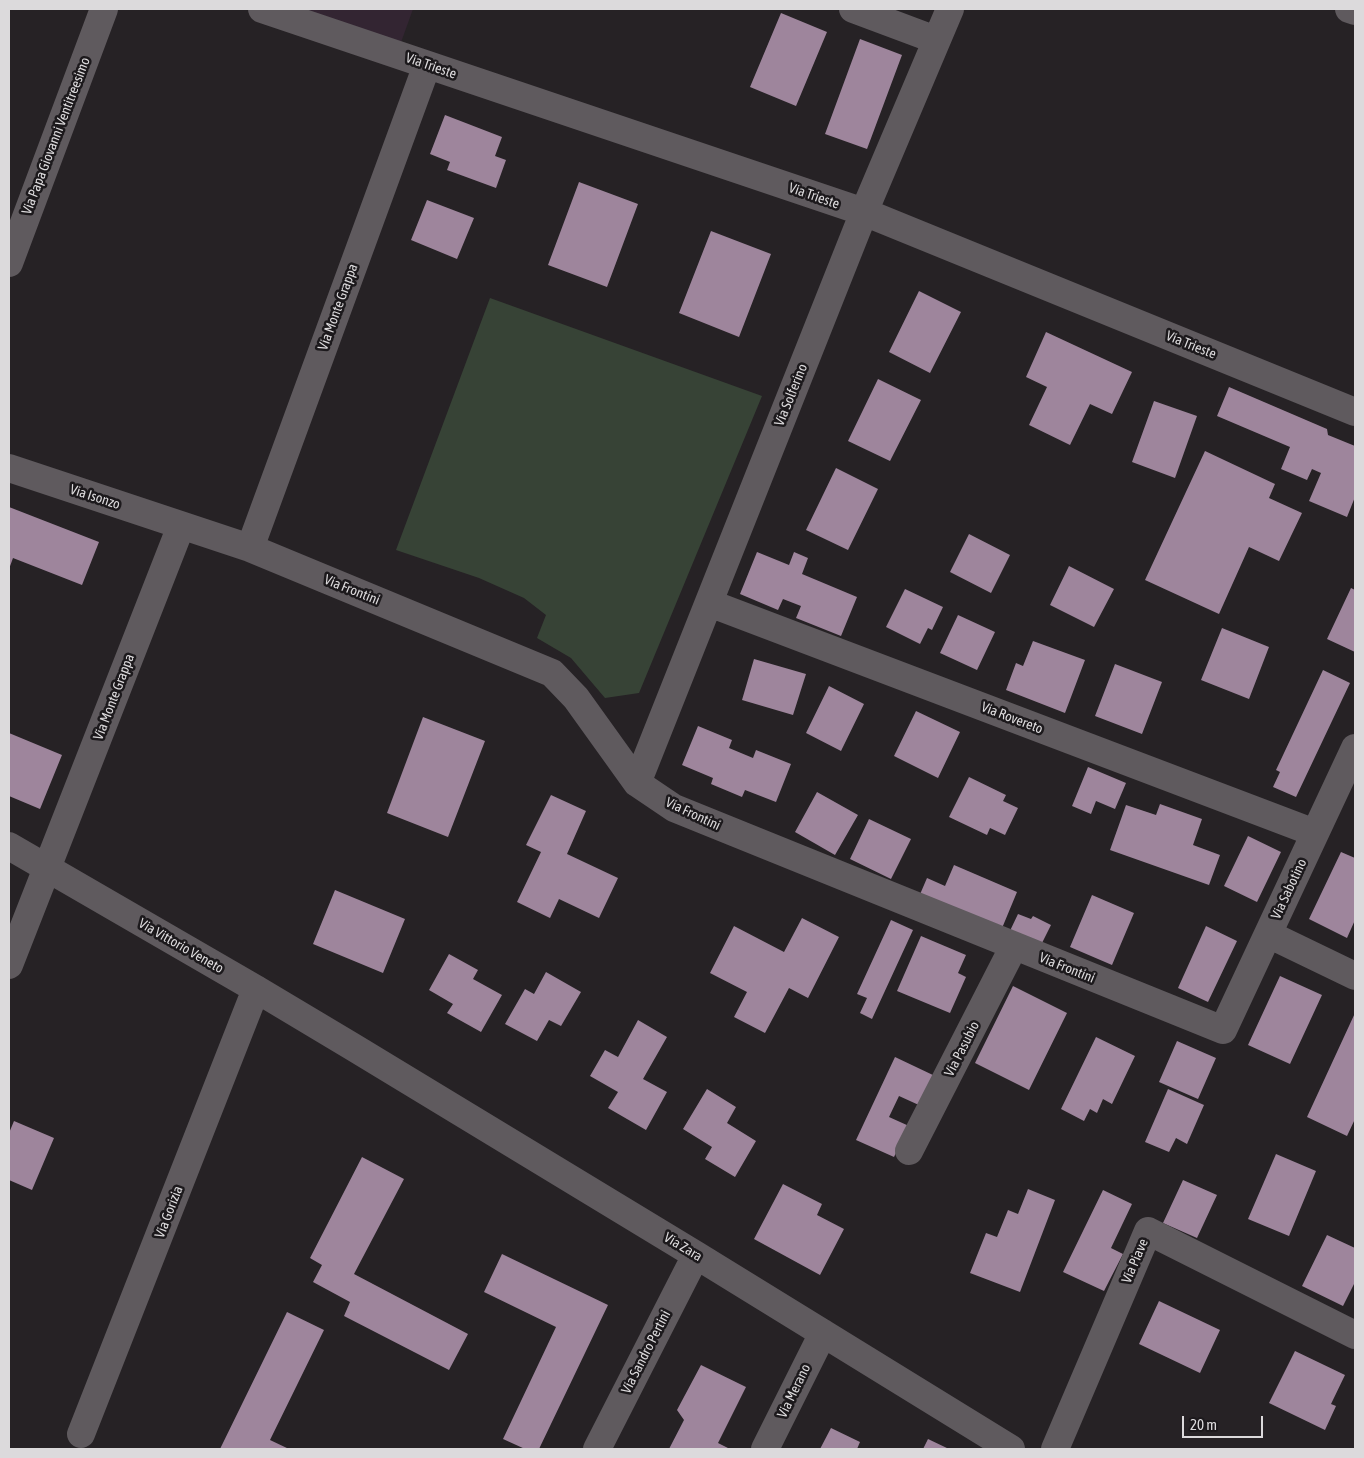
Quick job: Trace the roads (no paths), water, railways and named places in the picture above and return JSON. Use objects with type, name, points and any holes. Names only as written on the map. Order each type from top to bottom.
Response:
[{"type":"street","name":"Via Papa Giovanni Ventitreesimo","points":[[9,263],[104,9]]},
{"type":"street","name":"Via Trieste","points":[[262,9],[864,212],[1355,412]]},
{"type":"street","points":[[853,9],[936,40]]},
{"type":"street","name":"Via Solferino","points":[[637,783],[864,212],[950,9]]},
{"type":"street","points":[[1349,9],[1355,11]]},
{"type":"street","name":"Via Monte Grappa","points":[[250,548],[427,65]]},
{"type":"street","name":"Via Isonzo","points":[[9,468],[181,526]]},
{"type":"street","name":"Via Monte Grappa","points":[[47,868],[181,526]]},
{"type":"street","name":"Via Frontini","points":[[181,526],[250,548],[552,673],[576,698],[637,783],[674,808],[1222,1030]]},
{"type":"street","name":"Via Rovereto","points":[[709,603],[1315,833]]},
{"type":"street","name":"Via Sabotino","points":[[1222,1030],[1355,748]]},
{"type":"street","name":"Via Vittorio Veneto","points":[[9,846],[353,1047]]},
{"type":"street","points":[[9,965],[47,868]]},
{"type":"street","points":[[1268,934],[1355,976]]},
{"type":"street","name":"Via Pasubio","points":[[909,1151],[1014,946]]},
{"type":"street","name":"Via Gorizia","points":[[81,1434],[256,989]]},
{"type":"street","name":"Via Zara","points":[[353,1047],[1011,1449]]},
{"type":"street","name":"Via Piave","points":[[1055,1449],[1148,1231],[1355,1334]]},
{"type":"street","name":"Via Sandro Pertini","points":[[597,1449],[696,1255]]},
{"type":"street","name":"Via Merano","points":[[765,1449],[823,1333]]}]
